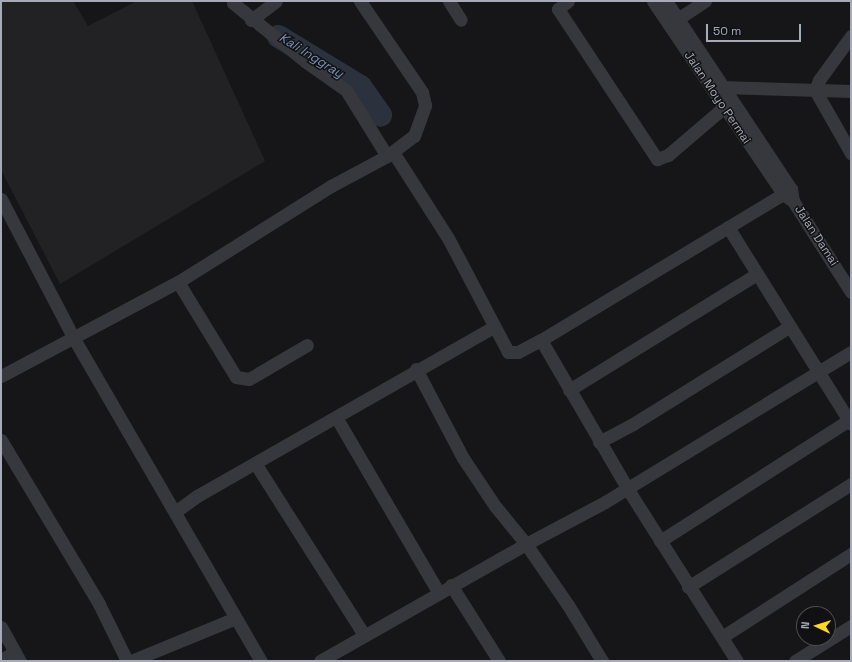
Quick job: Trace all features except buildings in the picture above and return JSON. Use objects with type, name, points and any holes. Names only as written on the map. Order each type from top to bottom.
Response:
[{"type":"street","points":[[255,16],[276,1]]},
{"type":"street","points":[[1,376],[178,282],[331,186],[390,154],[414,136],[425,100],[422,92],[360,1]]},
{"type":"street","points":[[449,1],[461,20]]},
{"type":"street","points":[[568,1],[558,9],[657,159],[668,155],[723,108]]},
{"type":"street","name":"Jalan Moyo Permai","points":[[653,1],[673,22],[724,87],[789,195]]},
{"type":"street","name":"Jalan Moyo Permai","points":[[666,1],[673,22],[709,86],[723,108],[789,195]]},
{"type":"street","points":[[673,22],[705,1]]},
{"type":"street","points":[[233,3],[255,16],[346,90],[448,238],[493,327],[508,352],[518,352],[541,340],[728,227],[789,195]]},
{"type":"street","points":[[815,90],[819,80],[851,36]]},
{"type":"street","points":[[709,86],[851,91]]},
{"type":"street","points":[[815,90],[851,153]]},
{"type":"street","name":"Jalan Damai","points":[[789,195],[851,292]]},
{"type":"street","points":[[1,199],[74,337],[261,661]]},
{"type":"street","points":[[660,541],[850,422],[818,374],[728,227]]},
{"type":"street","points":[[569,390],[757,274]]},
{"type":"street","points":[[178,282],[236,377],[249,379],[307,345]]},
{"type":"street","points":[[175,512],[197,496],[416,369],[493,327]]},
{"type":"street","points":[[599,442],[633,424],[789,327]]},
{"type":"street","points":[[541,340],[627,488],[688,587],[737,661]]},
{"type":"street","points":[[320,661],[451,585],[627,488],[818,374],[851,352]]},
{"type":"street","points":[[416,369],[464,458],[495,506],[526,544],[602,661]]},
{"type":"street","points":[[336,416],[439,593]]},
{"type":"street","points":[[1,440],[99,604],[127,661]]},
{"type":"street","points":[[255,463],[364,635]]},
{"type":"street","points":[[688,587],[851,484]]},
{"type":"street","points":[[722,637],[851,554]]},
{"type":"street","points":[[451,585],[500,661]]},
{"type":"street","points":[[131,661],[236,618]]},
{"type":"street","points":[[795,661],[851,626]]},
{"type":"street","points":[[1,627],[18,656],[1,660]]},
{"type":"shaded area","points":[[1,1],[73,1],[88,26],[137,1],[192,1],[265,161],[60,284],[1,170]]},
{"type":"waterway","name":"Kali Inggray","points":[[278,36],[360,86],[380,115]]}]
